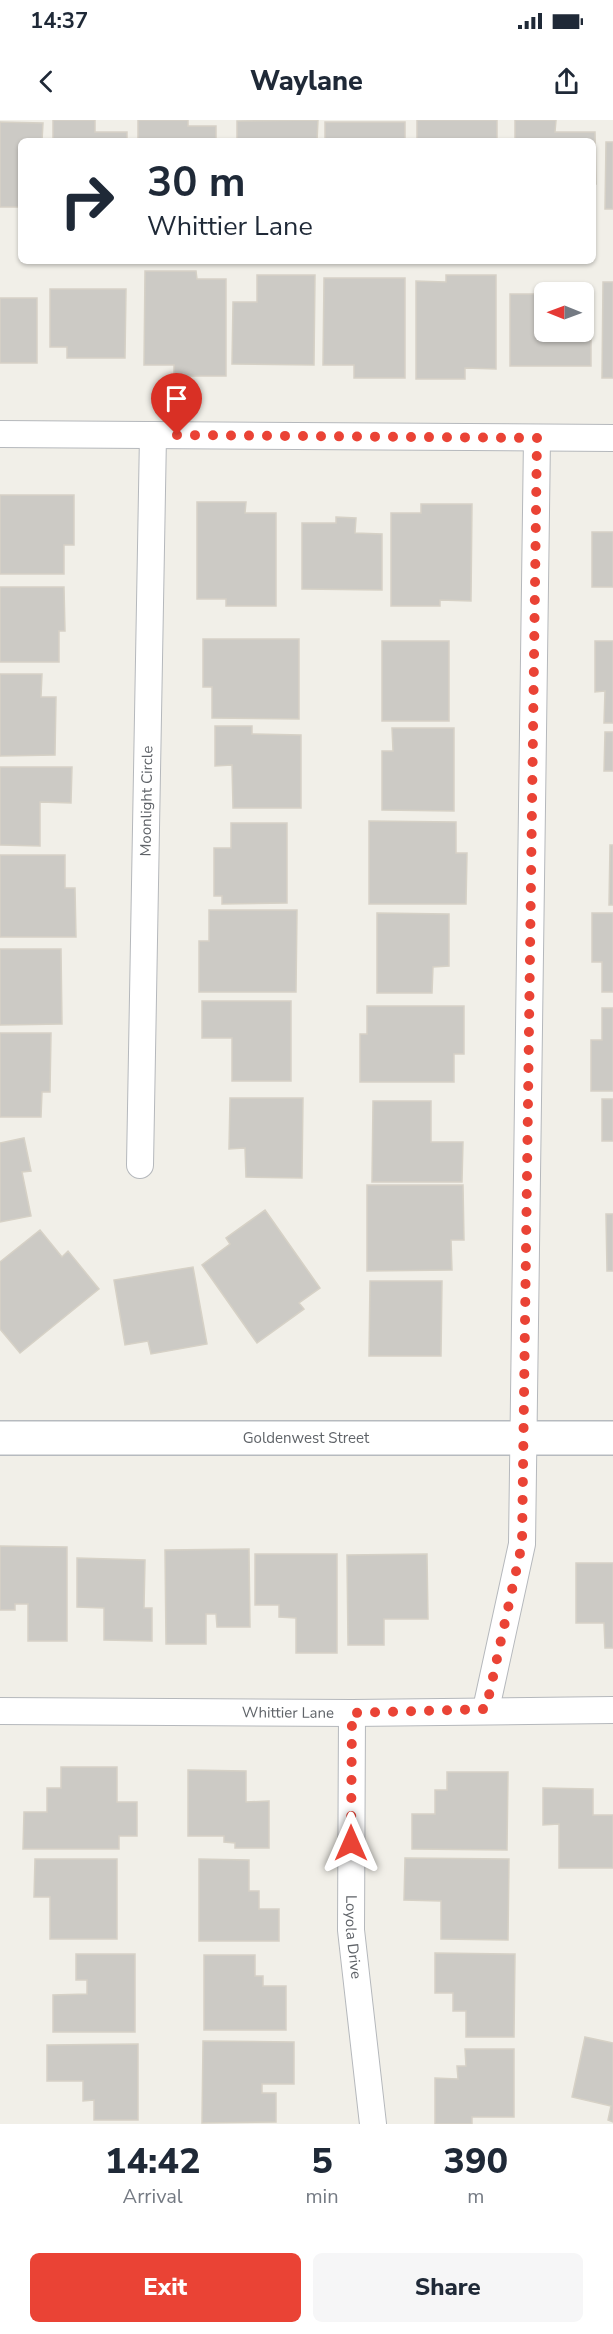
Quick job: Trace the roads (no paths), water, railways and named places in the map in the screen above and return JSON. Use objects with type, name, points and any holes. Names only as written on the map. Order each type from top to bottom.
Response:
[{"type":"main road","name":"Goldenwest Street","points":[[0,1438],[523,1440],[613,1438]]},
{"type":"street","points":[[0,434],[613,438]]},
{"type":"street","name":"Moonlight Circle","points":[[140,1165],[153,435]]},
{"type":"street","points":[[486,1709],[522,1544],[537,438]]},
{"type":"street","name":"Whittier Lane","points":[[0,1711],[352,1713],[486,1709],[613,1710]]},
{"type":"street","name":"Loyola Drive","points":[[352,1713],[351,1930],[373,2124]]}]
